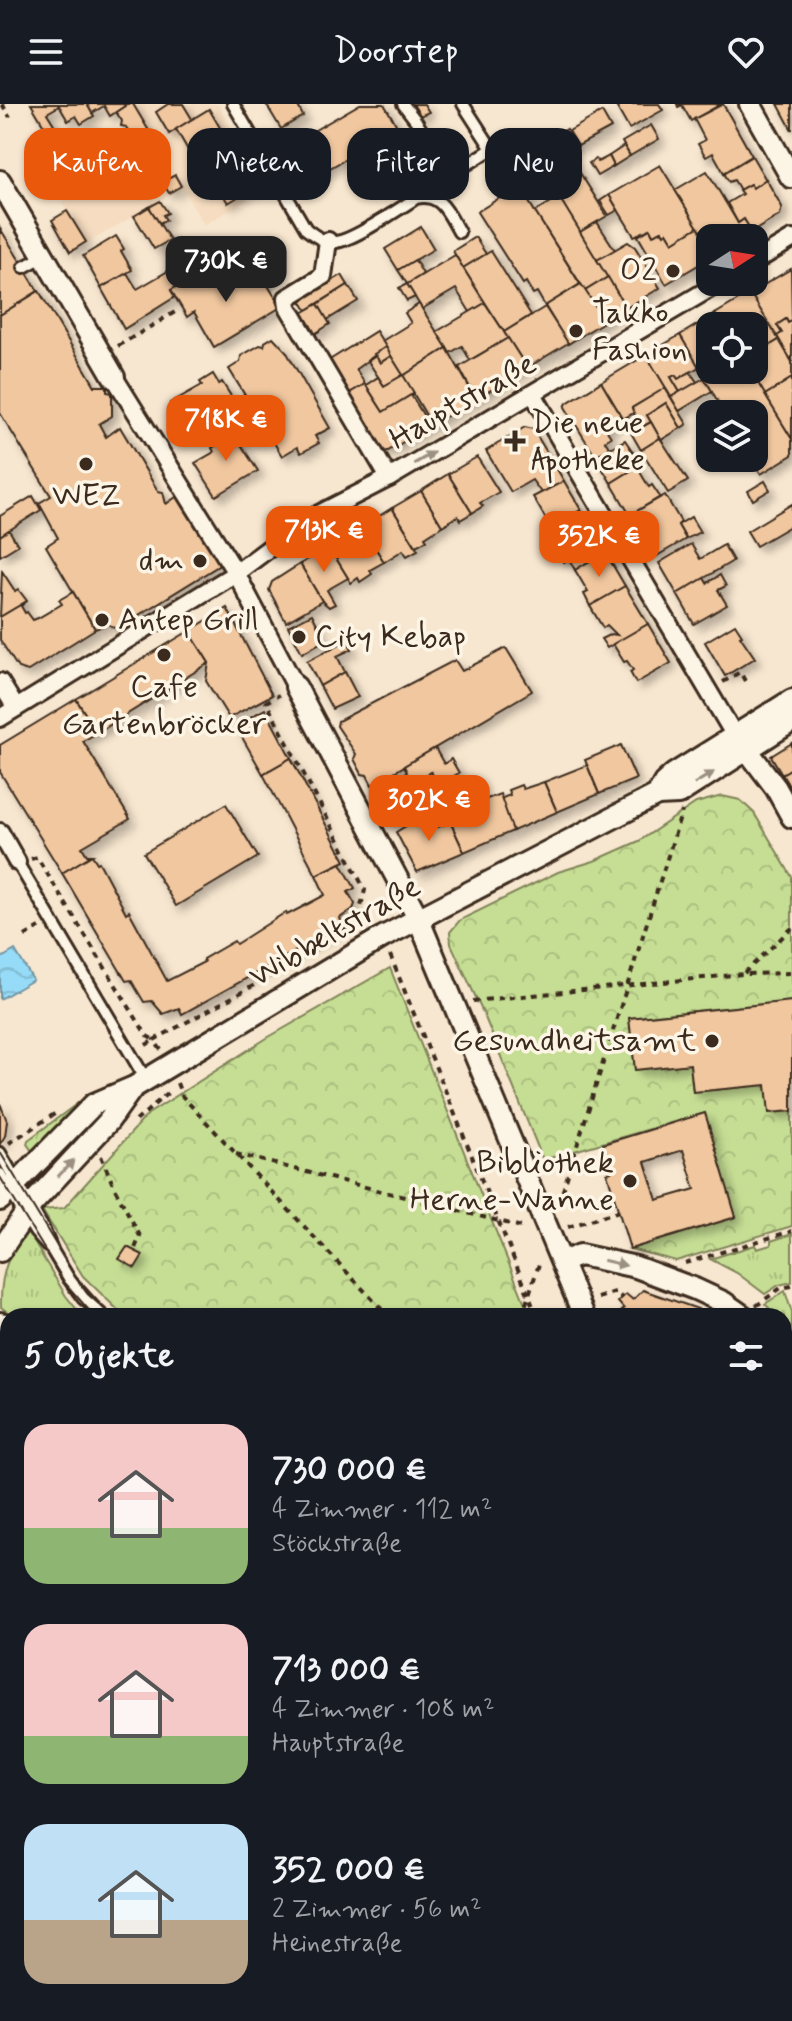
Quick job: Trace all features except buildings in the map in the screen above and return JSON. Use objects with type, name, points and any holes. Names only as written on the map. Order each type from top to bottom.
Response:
[{"type":"street","points":[[750,104],[791,178]]},
{"type":"street","points":[[0,181],[114,377],[236,573],[418,918],[558,1230],[562,1262],[581,1308]]},
{"type":"street","points":[[768,254],[792,239]]},
{"type":"street","points":[[328,241],[323,276],[287,298],[288,307],[389,478]]},
{"type":"street","name":"Hauptstraße","points":[[0,718],[236,573],[307,520],[389,478],[698,296]]},
{"type":"street","points":[[533,394],[708,691],[741,744],[776,788],[792,817]]},
{"type":"street","points":[[0,682],[16,708]]},
{"type":"street","points":[[741,744],[792,700]]},
{"type":"street","points":[[741,744],[792,721]]},
{"type":"street","name":"Wibbeltstraße","points":[[657,795],[674,774],[741,744]]},
{"type":"street","name":"Wibbeltstraße","points":[[6,1186],[94,1104],[139,1082],[418,918],[657,795],[678,794],[741,744]]},
{"type":"street","points":[[0,832],[17,862]]},
{"type":"street","name":"Wibbeltstraße","points":[[0,1251],[28,1210],[108,1122],[139,1082]]},
{"type":"street","points":[[562,1262],[580,1255],[669,1277],[736,1308]]},
{"type":"lane","points":[[233,104],[306,229],[317,237],[338,242],[416,198],[425,196],[442,203],[459,232]]},
{"type":"lane","points":[[403,104],[449,176],[492,149],[463,104]]},
{"type":"lane","points":[[24,267],[44,256]]},
{"type":"lane","points":[[17,862],[139,1082]]},
{"type":"lane","points":[[0,1153],[6,1186],[28,1210],[35,1232],[53,1252],[76,1289],[95,1308]]},
{"type":"path","points":[[2,104],[10,117]]},
{"type":"path","points":[[102,355],[175,312]]},
{"type":"path","points":[[708,691],[740,672],[745,681]]},
{"type":"path","points":[[154,1040],[295,963],[357,922],[365,890],[266,702],[296,687]]},
{"type":"path","points":[[525,1308],[558,1230],[627,986],[682,814],[683,805],[678,794]]},
{"type":"path","points":[[17,862],[37,857],[147,1036],[154,1040],[169,1064],[182,1096],[380,1308]]},
{"type":"path","points":[[743,974],[792,928]]},
{"type":"path","points":[[25,936],[32,932]]},
{"type":"path","points":[[383,937],[534,1308]]},
{"type":"path","points":[[473,1001],[743,974],[792,973]]},
{"type":"path","points":[[131,1126],[178,1084]]},
{"type":"path","points":[[111,1146],[101,1156],[140,1236],[134,1251]]},
{"type":"path","points":[[234,1153],[500,1222],[558,1230],[619,1211]]},
{"type":"path","points":[[669,1277],[679,1265],[792,1231]]},
{"type":"path","points":[[754,1308],[781,1288],[792,1286]]},
{"type":"path","points":[[598,1298],[615,1292],[622,1298]]},
{"type":"shaded area","points":[[134,104],[218,104],[232,128],[187,128],[187,196],[182,188],[171,194],[171,128],[148,128]]},
{"type":"shaded area","points":[[65,200],[161,200],[86,244],[62,202]]},
{"type":"shaded area","points":[[189,200],[247,200],[204,225]]},
{"type":"green space","points":[[722,796],[740,800],[754,813],[792,877],[792,1001],[629,1018],[635,1070],[690,1064],[693,1092],[766,1085],[770,1113],[792,1111],[792,1226],[676,1261],[630,1249],[736,1217],[705,1113],[543,1160],[484,1015],[451,944],[450,932],[460,920],[558,872],[594,861],[639,841],[696,803]]},
{"type":"green space","points":[[390,968],[527,1308],[116,1308],[83,1276],[42,1210],[64,1208],[148,1114],[267,1038]]},
{"type":"green space","points":[[78,1103],[81,1107],[32,1151],[28,1140]]},
{"type":"green space","points":[[28,1232],[76,1308],[1,1307],[6,1266]]},
{"type":"green space","points":[[792,1234],[792,1282],[779,1285],[765,1294],[737,1273],[710,1259],[755,1245],[757,1249],[771,1245],[771,1241]]},
{"type":"green space","points":[[785,1291],[790,1308],[769,1308],[765,1304]]},
{"type":"water","points":[[15,950],[33,980],[0,999],[0,959]]},
{"type":"tram line","points":[[0,1152],[75,1276],[104,1308]]},
{"type":"tram line","points":[[0,1177],[65,1283],[87,1308]]},
{"type":"place","name":"O2","points":[[673,271]]},
{"type":"place","name":"Takko Fashion","points":[[576,331]]},
{"type":"place","name":"Die neue Apotheke","points":[[515,441]]},
{"type":"place","name":"WEZ","points":[[86,464]]},
{"type":"place","name":"dm","points":[[200,561]]},
{"type":"place","name":"Antep Grill","points":[[102,620]]},
{"type":"place","name":"City Kebap","points":[[299,637]]},
{"type":"place","name":"Cafe Gartenbröcker","points":[[164,655]]},
{"type":"place","name":"Gesundheitsamt","points":[[712,1041]]},
{"type":"place","name":"Bibliothek Herne-Wanne","points":[[630,1181]]}]
